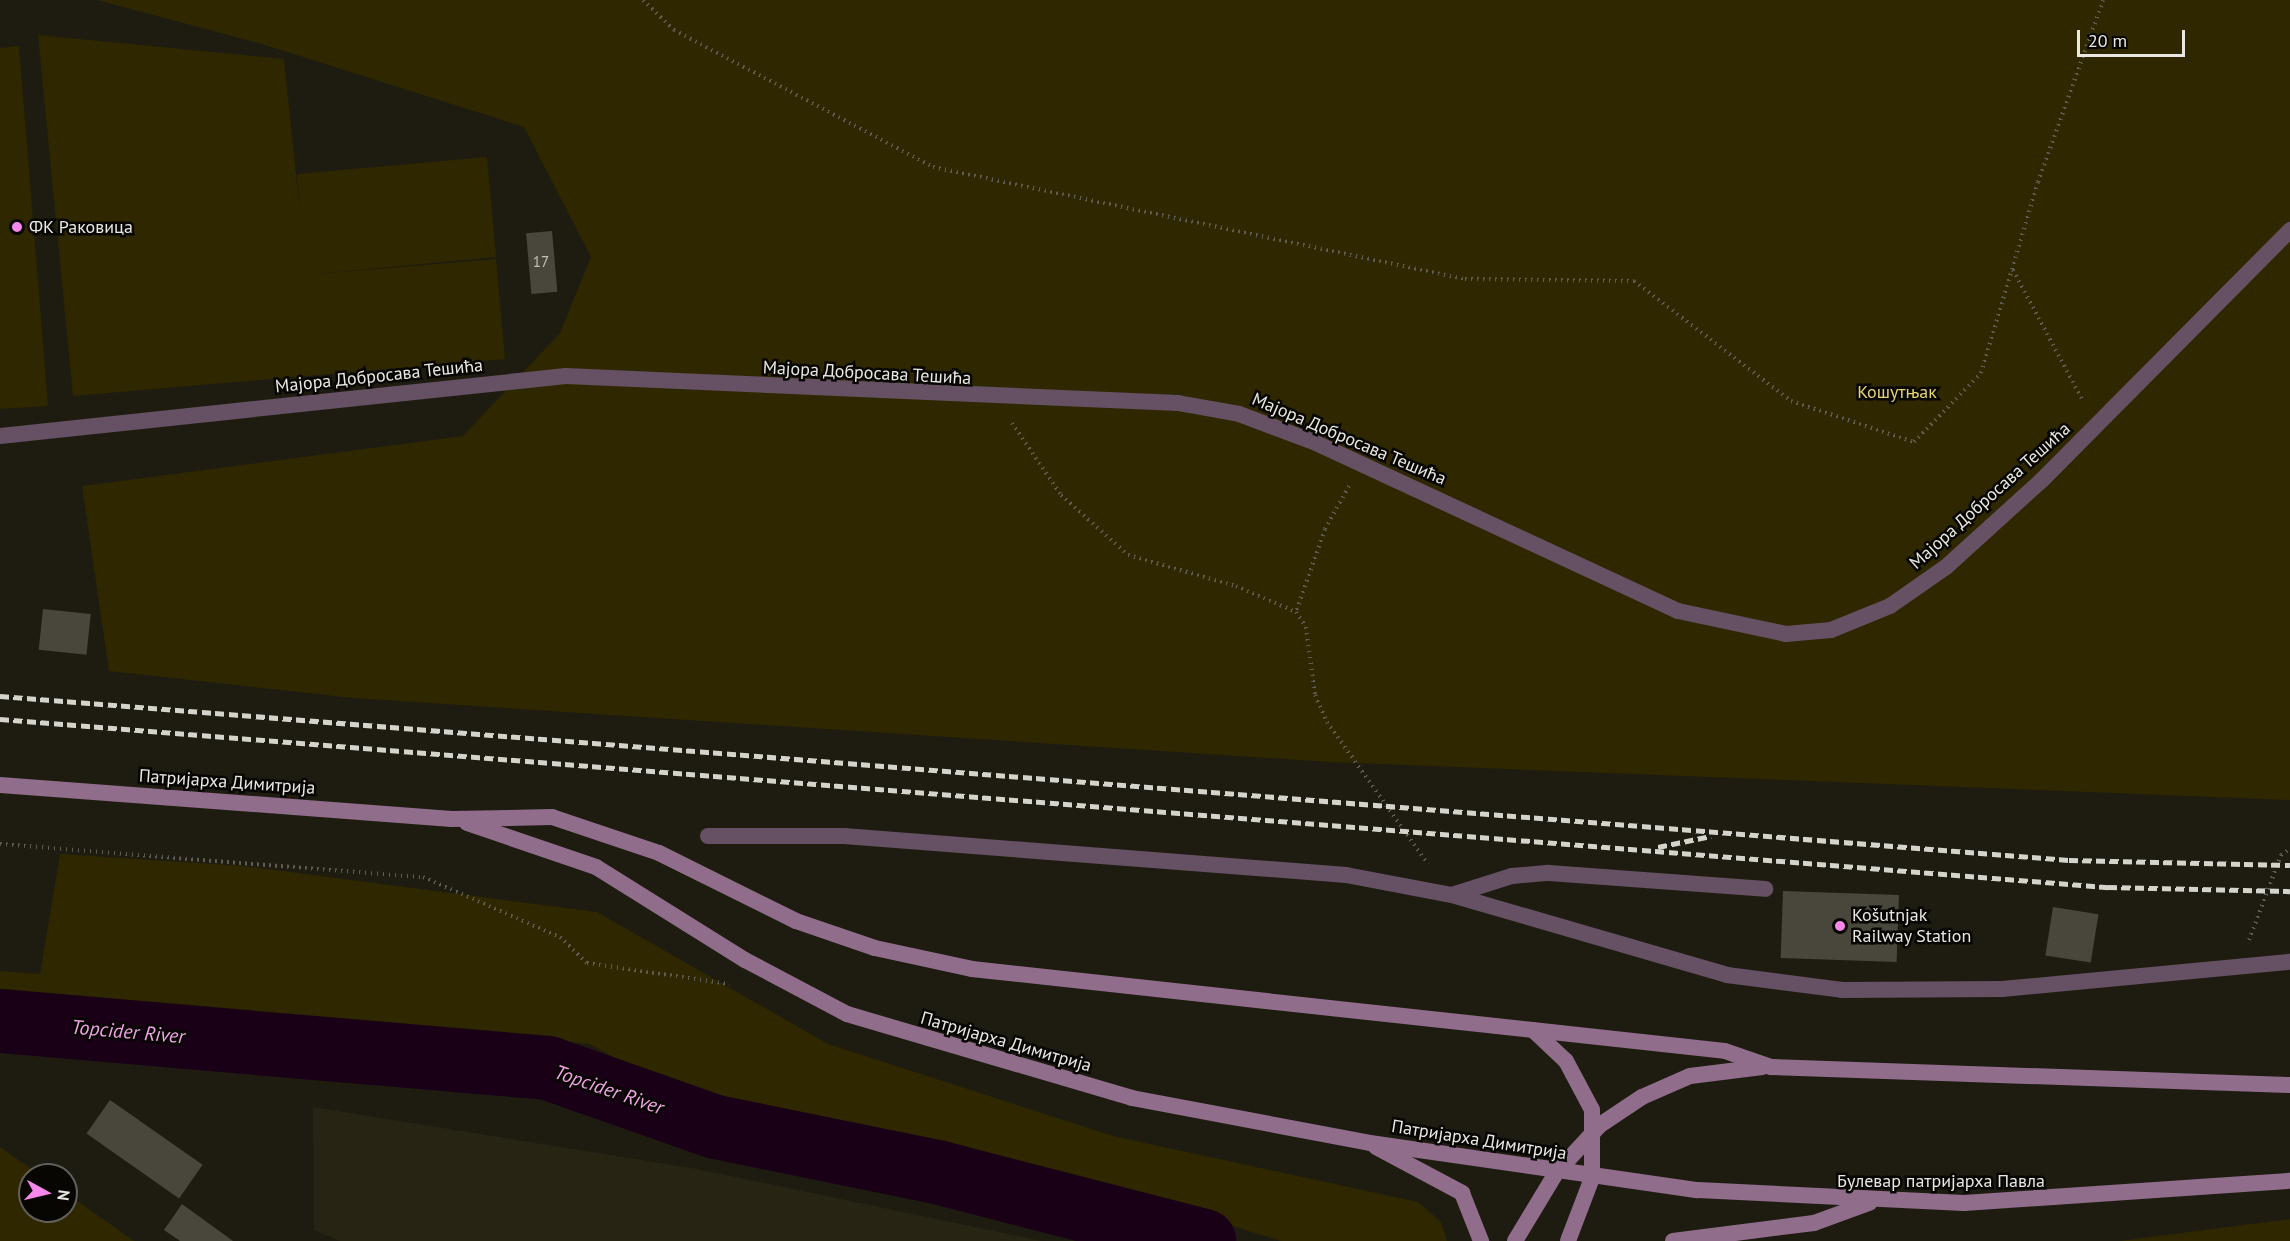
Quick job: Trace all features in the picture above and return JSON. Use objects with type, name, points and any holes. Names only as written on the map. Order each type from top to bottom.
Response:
[{"type":"main road","name":"Патријарха Димитрија","points":[[0,785],[452,819],[525,815],[576,823],[659,853],[796,921],[875,948],[972,969],[1725,1052],[1771,1067]]},
{"type":"main road","name":"Патријарха Димитрија","points":[[452,819],[596,867],[745,960],[847,1014],[1132,1098],[1370,1143],[1592,1178]]},
{"type":"main road","points":[[1533,1030],[1566,1060],[1584,1088],[1593,1131],[1592,1178],[1568,1241]]},
{"type":"main road","points":[[1515,1241],[1556,1173],[1593,1131],[1642,1097],[1690,1076],[1771,1067],[2290,1085]]},
{"type":"main road","points":[[1370,1143],[1462,1193],[1481,1241]]},
{"type":"main road","name":"Булевар патријарха Павла","points":[[1592,1178],[1871,1202],[2049,1201],[2290,1181]]},
{"type":"main road","points":[[1673,1241],[1814,1223],[1871,1202]]},
{"type":"street","name":"Мајора Добросава Тешића","points":[[0,436],[566,376],[999,399],[1178,403],[1239,414],[1362,463],[1678,611],[1786,634],[1831,630],[1909,595],[2041,481],[2290,230]]},
{"type":"street","points":[[708,836],[844,836],[1289,868],[1452,896],[1727,975],[1833,989],[2002,990],[2290,962]]},
{"type":"street","points":[[1452,896],[1512,876],[1550,873],[1765,889]]},
{"type":"path","points":[[643,0],[674,30],[933,166],[1465,279],[1634,281],[1791,401],[1914,442],[1981,373],[2012,270],[2103,0]]},
{"type":"path","points":[[2012,270],[2096,425]]},
{"type":"path","points":[[999,399],[1031,458],[1061,495],[1128,555],[1236,586],[1296,612],[1306,627],[1315,695],[1327,722],[1452,896]]},
{"type":"path","points":[[1296,612],[1325,529],[1362,463]]},
{"type":"path","points":[[0,844],[423,878],[560,937],[587,963],[739,985]]},
{"type":"path","points":[[2233,966],[2255,929],[2281,855],[2290,849]]},
{"type":"shaded area","points":[[313,1107],[697,1169],[1042,1241],[340,1241],[314,1230]]},
{"type":"green space","name":"Кошутњак","points":[[97,0],[2290,0],[2290,800],[1330,762],[353,698],[109,671],[82,486],[463,436],[560,333],[591,257],[524,127],[262,44]]},
{"type":"green space","points":[[38,35],[284,59],[300,213],[297,174],[487,157],[496,257],[306,275],[496,259],[505,359],[73,396]]},
{"type":"green space","name":"ФК Раковица","points":[[19,46],[48,406],[0,409],[0,48]]},
{"type":"green space","points":[[60,854],[244,866],[597,912],[828,1044],[1113,1136],[1418,1202],[1441,1222],[1447,1241],[1281,1241],[1113,1189],[706,1099],[661,1084],[590,1044],[178,1008],[0,1000],[0,971],[40,974]]},
{"type":"green space","points":[[0,1147],[23,1163],[18,1163],[18,1223],[78,1223],[78,1201],[134,1241],[0,1241]]},
{"type":"green space","points":[[2290,1219],[2290,1241],[2119,1241]]},
{"type":"building","points":[[552,231],[557,292],[531,294],[526,233]]},
{"type":"building","points":[[43,609],[91,614],[86,655],[39,650]]},
{"type":"building","name":"Košutnjak Railway Station","points":[[1783,891],[1899,895],[1897,962],[1781,958]]},
{"type":"building","points":[[2053,907],[2098,914],[2091,963],[2045,955]]},
{"type":"building","points":[[110,1100],[203,1165],[179,1198],[86,1134]]},
{"type":"building","points":[[182,1204],[233,1241],[180,1241],[164,1230]]},
{"type":"waterway","name":"Topcider River","points":[[0,1021],[548,1068],[716,1127],[937,1172],[1204,1241]]},
{"type":"railway","points":[[0,696],[2069,860],[2290,865]]},
{"type":"railway","points":[[0,719],[2108,887],[2290,891]]},
{"type":"railway","points":[[1658,847],[1711,836]]},
{"type":"place","name":"ФК Раковица","points":[[17,227]]},
{"type":"place","name":"Košutnjak Railway Station","points":[[1840,926]]}]
